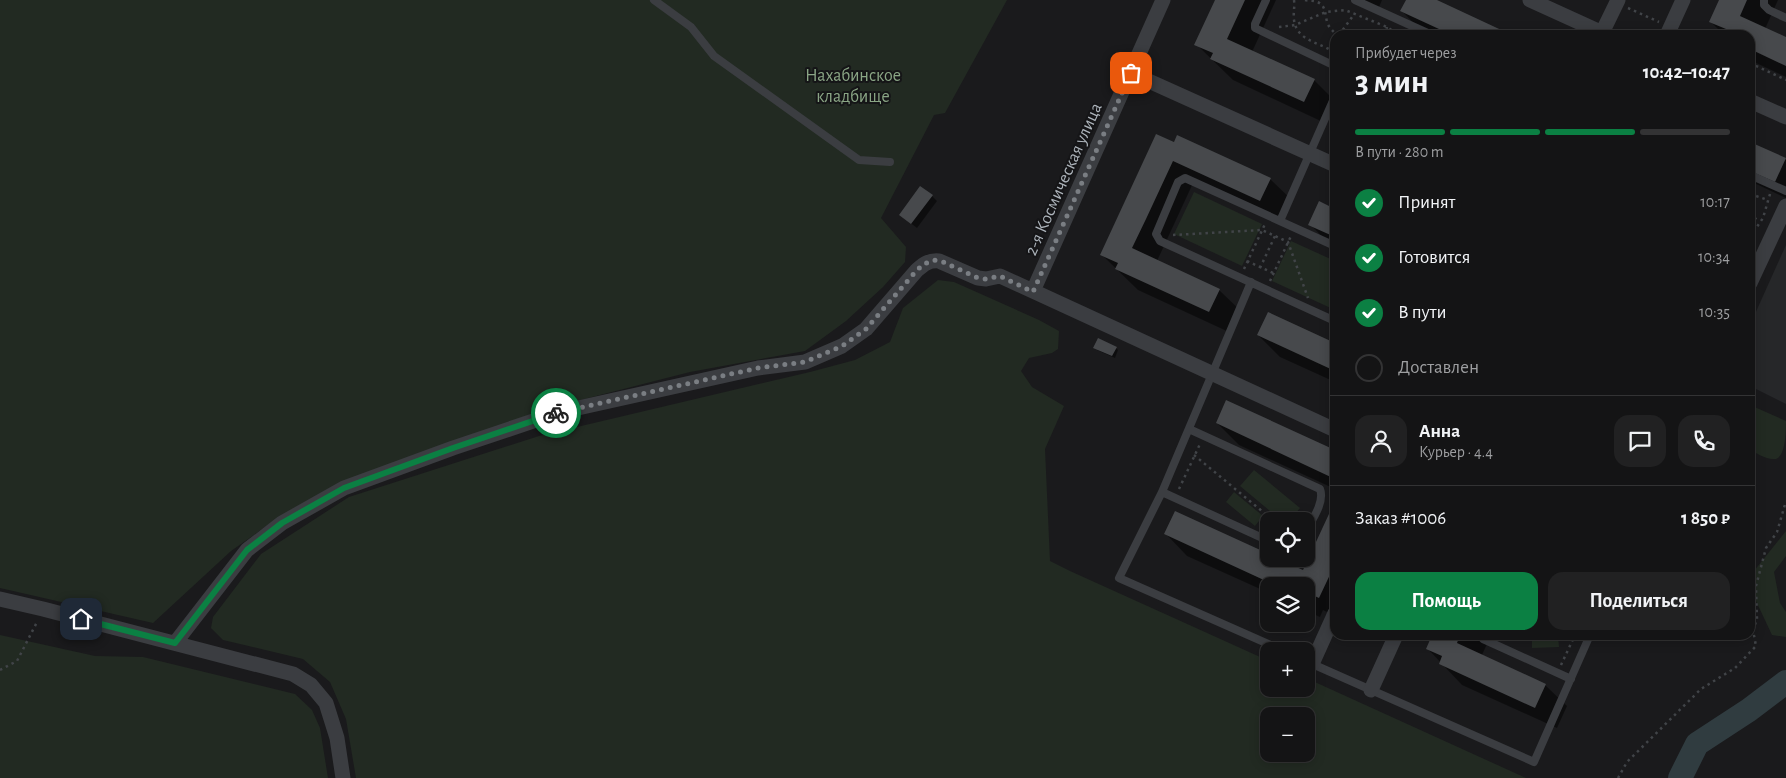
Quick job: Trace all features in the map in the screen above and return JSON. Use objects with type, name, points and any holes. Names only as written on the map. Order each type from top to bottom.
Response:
[{"type":"street","name":"2-я Космическая улица","points":[[1033,292],[1163,0]]},
{"type":"street","points":[[1530,0],[1594,30]]},
{"type":"street","points":[[1669,30],[1683,0]]},
{"type":"street","points":[[1605,30],[1617,1]]},
{"type":"street","points":[[1131,73],[1330,163]]},
{"type":"street","points":[[1755,103],[1786,117]]},
{"type":"street","points":[[1755,267],[1758,258],[1786,206]]},
{"type":"street","points":[[175,643],[247,550],[282,523],[344,488],[453,448],[560,412],[758,368],[805,362],[842,346],[866,329],[917,270],[926,262],[933,260],[939,260],[978,278],[986,279],[1000,276],[1330,428]]},
{"type":"street","points":[[0,600],[43,609],[293,674],[311,685],[326,703],[337,738],[343,778]]},
{"type":"street","points":[[1315,651],[1330,622]]},
{"type":"street","points":[[1371,690],[1394,640]]},
{"type":"lane","points":[[654,0],[690,27],[714,56],[859,160],[890,162]]},
{"type":"lane","points":[[1266,0],[1255,28],[1330,64]]},
{"type":"lane","points":[[1375,9],[1379,0]]},
{"type":"lane","points":[[1764,0],[1764,5],[1768,10],[1786,18]]},
{"type":"lane","points":[[1357,1],[1421,30]]},
{"type":"lane","points":[[1280,221],[1330,107]]},
{"type":"lane","points":[[1755,177],[1786,191]]},
{"type":"lane","points":[[1330,244],[1185,178],[1178,182],[1156,230],[1156,236],[1160,241],[1330,319]]},
{"type":"lane","points":[[1251,282],[1162,492],[1119,578],[1264,642]]},
{"type":"lane","points":[[1189,429],[1320,489],[1321,500],[1315,512]]},
{"type":"lane","points":[[1162,492],[1260,537]]},
{"type":"lane","points":[[1485,640],[1570,679]]},
{"type":"lane","points":[[1315,665],[1534,762],[1588,640]]},
{"type":"path","points":[[1294,0],[1296,25],[1299,33],[1306,39],[1330,49]]},
{"type":"path","points":[[1305,0],[1316,1],[1322,4],[1331,30]]},
{"type":"path","points":[[1342,30],[1355,13],[1357,1]]},
{"type":"path","points":[[1617,1],[1667,30]]},
{"type":"path","points":[[1255,28],[1296,25],[1326,12],[1345,10],[1389,30]]},
{"type":"path","points":[[1755,65],[1786,80]]},
{"type":"path","points":[[1755,230],[1766,211],[1774,186]]},
{"type":"path","points":[[1755,196],[1768,200]]},
{"type":"path","points":[[1240,277],[1268,216]]},
{"type":"path","points":[[1755,218],[1760,222]]},
{"type":"path","points":[[1266,289],[1294,228]]},
{"type":"path","points":[[1156,236],[1262,230],[1288,242],[1313,311]]},
{"type":"path","points":[[1260,268],[1275,236]]},
{"type":"path","points":[[1247,261],[1273,274]]},
{"type":"path","points":[[1175,498],[1203,435]]},
{"type":"path","points":[[1194,455],[1263,512]]},
{"type":"path","points":[[1755,624],[1757,619],[1756,586],[1766,548],[1777,532],[1786,500]]},
{"type":"path","points":[[0,670],[17,661],[43,609]]},
{"type":"path","points":[[1557,673],[1572,640]]},
{"type":"path","points":[[1618,778],[1626,762],[1701,689],[1735,668],[1756,646],[1755,640]]},
{"type":"shaded area","points":[[1786,245],[1786,404],[1755,388],[1755,314]]},
{"type":"green space","name":"Нахабинское кладбище","points":[[0,0],[1007,0],[945,113],[934,115],[881,218],[906,247],[905,262],[883,287],[846,321],[805,351],[690,372],[553,407],[275,520],[231,551],[153,623],[0,588]]},
{"type":"green space","points":[[1194,192],[1262,224],[1242,266],[1174,234]]},
{"type":"green space","points":[[1291,241],[1330,259],[1330,308],[1272,281]]},
{"type":"green space","points":[[938,280],[954,282],[1039,320],[1059,331],[1058,349],[1052,353],[1029,358],[1021,371],[1032,387],[1064,406],[1045,449],[1050,561],[1260,657],[1260,697],[1315,697],[1315,682],[1526,778],[356,778],[346,719],[330,682],[303,659],[223,640],[211,628],[213,617],[261,554],[349,497],[539,436],[855,360],[890,342],[903,308]]},
{"type":"green space","points":[[1755,407],[1786,421],[1781,455],[1773,459],[1755,452]]},
{"type":"green space","points":[[1254,470],[1300,508],[1297,512],[1271,512],[1240,486]]},
{"type":"green space","points":[[1234,492],[1260,514],[1260,520],[1255,526],[1226,502]]},
{"type":"green space","points":[[1786,531],[1786,556],[1774,572],[1780,603],[1786,612],[1786,637],[1772,635],[1756,601],[1755,570]]},
{"type":"green space","points":[[0,635],[95,656],[143,657],[295,694],[312,710],[320,728],[328,778],[0,778]]},
{"type":"green space","points":[[1532,640],[1558,640],[1559,647],[1532,648]]},
{"type":"building","points":[[1215,0],[1245,0],[1227,39],[1315,79],[1304,102],[1210,59],[1213,53],[1194,45]]},
{"type":"building","points":[[1406,0],[1437,0],[1501,30],[1441,30],[1400,11]]},
{"type":"building","points":[[1719,0],[1747,0],[1740,16],[1786,37],[1786,66],[1755,51],[1755,30],[1726,30],[1709,22]]},
{"type":"building","points":[[1156,134],[1174,142],[1177,135],[1271,178],[1260,201],[1173,161],[1132,248],[1220,289],[1209,312],[1115,269],[1118,263],[1100,255]]},
{"type":"building","points":[[1755,144],[1786,158],[1775,182],[1755,173]]},
{"type":"building","points":[[920,186],[933,195],[911,224],[899,215]]},
{"type":"building","points":[[1319,201],[1330,206],[1330,235],[1308,225]]},
{"type":"building","points":[[1268,312],[1330,341],[1330,369],[1257,335]]},
{"type":"building","points":[[1098,338],[1117,347],[1112,356],[1093,348]]},
{"type":"building","points":[[1226,400],[1330,448],[1330,477],[1216,423]]},
{"type":"building","points":[[1175,511],[1260,550],[1260,567],[1296,567],[1303,570],[1304,567],[1315,567],[1315,544],[1330,512],[1330,575],[1319,598],[1315,596],[1315,577],[1260,578],[1164,534]]},
{"type":"building","points":[[1430,640],[1458,640],[1457,643],[1546,684],[1535,708],[1439,664],[1442,656],[1426,649]]},
{"type":"waterway","points":[[1680,778],[1697,744],[1749,710],[1786,682]]},
{"type":"way so far","points":[[556,413],[758,368],[805,362],[842,346],[866,329],[917,270],[926,262],[933,260],[939,260],[978,278],[986,279],[1000,276],[1033,292],[1131,73]]},
{"type":"route","points":[[81,619],[175,643],[247,550],[282,523],[344,488],[556,413]]}]
